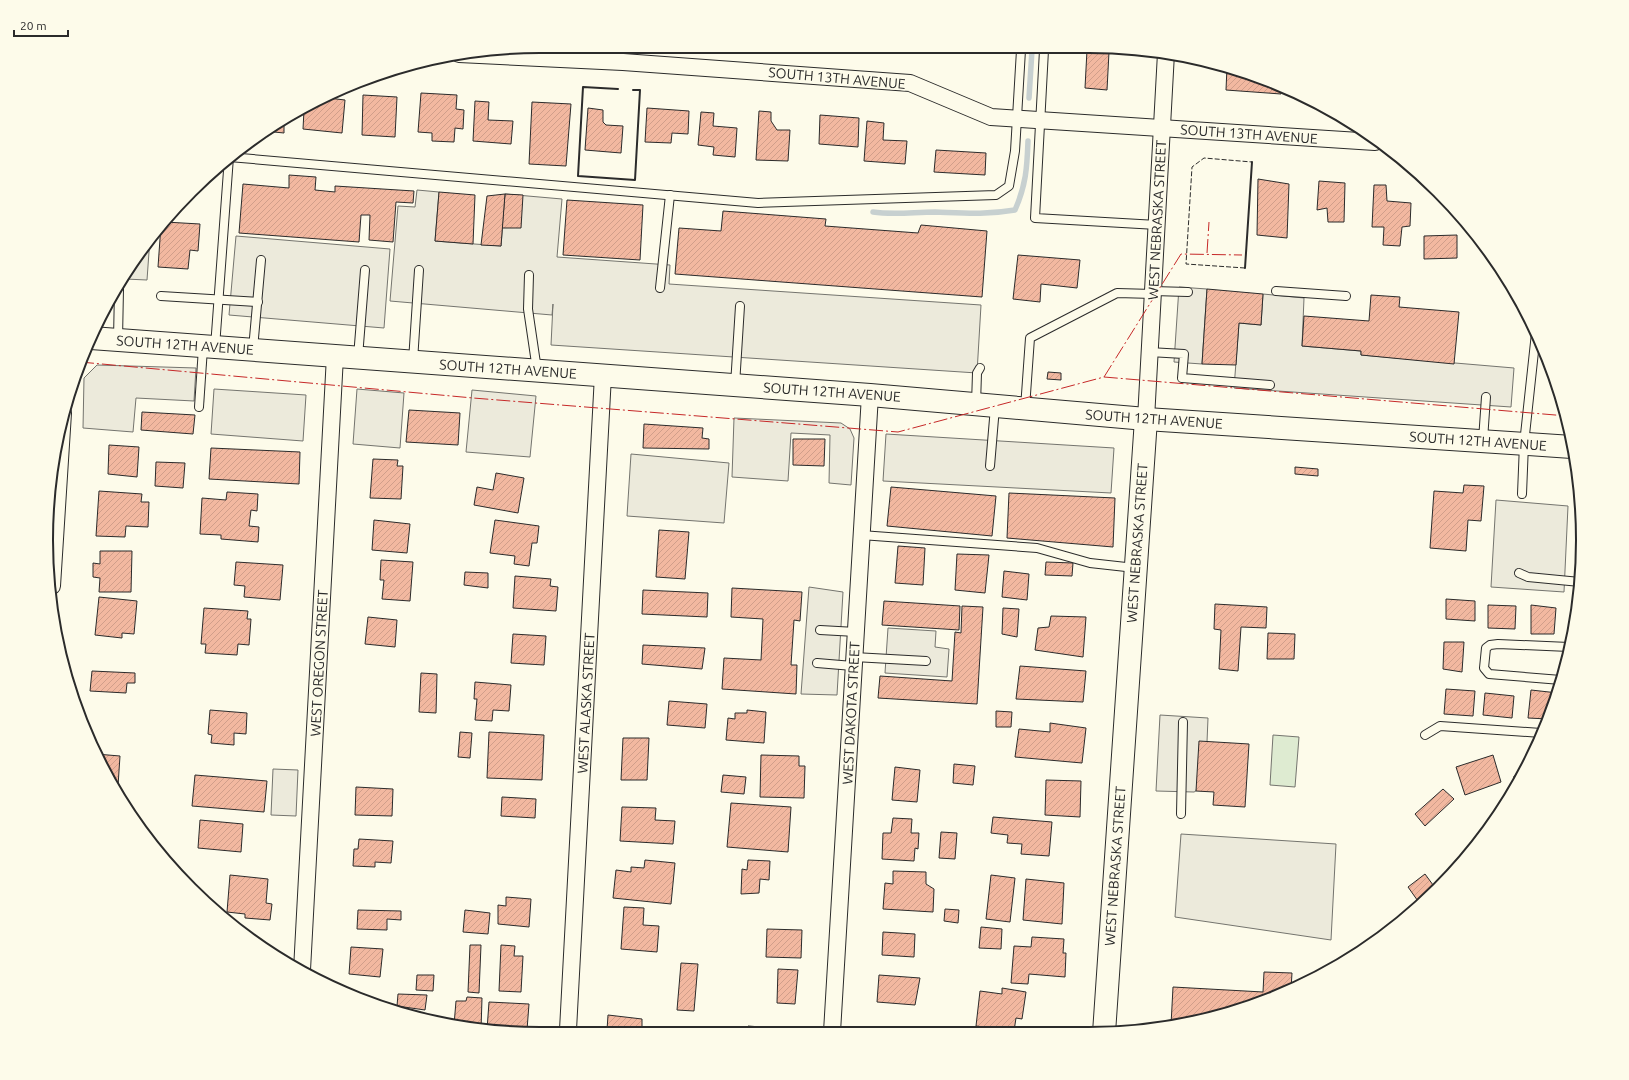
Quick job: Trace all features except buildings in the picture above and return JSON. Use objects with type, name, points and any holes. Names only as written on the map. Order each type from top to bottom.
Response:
[{"type":"main road","name":"SOUTH 12TH AVENUE","points":[[97,338],[870,395],[1146,419],[1567,447]]},
{"type":"main road","name":"WEST NEBRASKA STREET","points":[[1104,1027],[1146,419]]},
{"type":"street","name":"SOUTH 13TH AVENUE","points":[[502,55],[624,56],[910,83],[992,117],[1017,120],[1369,142]]},
{"type":"street","name":"WEST NEBRASKA STREET","points":[[1146,419],[1166,59]]},
{"type":"street","name":"WEST OREGON STREET","points":[[302,965],[335,356]]},
{"type":"street","name":"WEST ALASKA STREET","points":[[568,1027],[603,376]]},
{"type":"street","name":"WEST DAKOTA STREET","points":[[832,1027],[870,395]]},
{"type":"street","points":[[54,560],[60,456]]},
{"type":"lane","points":[[239,158],[758,203],[996,195],[1008,186],[1016,151],[1021,53]]},
{"type":"lane","points":[[1044,53],[1035,218],[1156,225]]},
{"type":"lane","points":[[199,407],[218,299],[228,167]]},
{"type":"lane","points":[[660,288],[670,195]]},
{"type":"lane","points":[[253,350],[261,260]]},
{"type":"lane","points":[[358,358],[365,270]]},
{"type":"lane","points":[[413,362],[419,270]]},
{"type":"lane","points":[[529,275],[528,309],[537,371]]},
{"type":"lane","points":[[1276,291],[1346,296]]},
{"type":"lane","points":[[1025,409],[1030,338],[1117,293],[1188,292]]},
{"type":"lane","points":[[118,340],[119,295]]},
{"type":"lane","points":[[161,296],[258,302]]},
{"type":"lane","points":[[735,385],[740,306]]},
{"type":"lane","points":[[1522,494],[1524,444],[1535,345]]},
{"type":"lane","points":[[1150,352],[1184,354],[1182,378],[1270,385]]},
{"type":"lane","points":[[980,368],[977,373],[986,405],[990,466]]},
{"type":"lane","points":[[1482,442],[1486,397]]},
{"type":"lane","points":[[862,534],[1037,548],[1090,563],[1136,568]]},
{"type":"lane","points":[[1519,573],[1528,577],[1574,581]]},
{"type":"lane","points":[[820,630],[856,632]]},
{"type":"lane","points":[[1555,680],[1489,674],[1484,668],[1486,648],[1490,645],[1498,644],[1564,647]]},
{"type":"lane","points":[[818,663],[854,661],[926,661]]},
{"type":"lane","points":[[1182,814],[1183,722]]},
{"type":"lane","points":[[1425,734],[1440,726],[1536,733]]},
{"type":"green space","points":[[1273,735],[1299,737],[1295,787],[1270,785]]},
{"type":"shaded area","points":[[417,190],[439,192],[435,241],[501,246],[505,194],[562,199],[557,257],[670,265],[669,284],[981,305],[977,373],[551,345],[553,304],[552,315],[390,301],[398,206],[415,207]]},
{"type":"shaded area","points":[[236,236],[390,249],[384,328],[229,315]]},
{"type":"shaded area","points":[[149,250],[147,280],[129,279]]},
{"type":"shaded area","points":[[1179,287],[1207,289],[1202,364],[1174,362]]},
{"type":"shaded area","points":[[1263,294],[1304,298],[1302,346],[1361,351],[1361,355],[1514,368],[1511,407],[1234,388],[1239,323],[1261,325]]},
{"type":"shaded area","points":[[97,365],[196,368],[194,401],[136,398],[133,432],[83,428],[84,378]]},
{"type":"shaded area","points":[[214,389],[306,395],[303,441],[211,434]]},
{"type":"shaded area","points":[[357,389],[404,393],[400,448],[353,444]]},
{"type":"shaded area","points":[[472,390],[536,396],[530,457],[466,452]]},
{"type":"shaded area","points":[[734,418],[841,423],[850,429],[854,438],[851,485],[829,483],[830,435],[791,433],[788,481],[732,477]]},
{"type":"shaded area","points":[[886,434],[1114,448],[1111,493],[883,481]]},
{"type":"shaded area","points":[[631,454],[729,463],[724,523],[627,516]]},
{"type":"shaded area","points":[[1496,500],[1568,506],[1564,592],[1491,587]]},
{"type":"shaded area","points":[[809,587],[843,592],[837,695],[801,694]]},
{"type":"shaded area","points":[[888,628],[936,631],[935,647],[949,649],[947,677],[885,673]]},
{"type":"shaded area","points":[[1160,715],[1208,718],[1207,742],[1196,791],[1194,792],[1156,791]]},
{"type":"shaded area","points":[[273,769],[298,770],[296,816],[271,815]]},
{"type":"shaded area","points":[[1181,834],[1336,844],[1331,940],[1175,917]]},
{"type":"waterway","points":[[1029,98],[1032,53]]},
{"type":"waterway","points":[[873,212],[994,213],[1015,210],[1022,192],[1027,160],[1028,141]]},
{"type":"fence","points":[[1245,268],[1186,264],[1192,167],[1204,158],[1252,162]]},
{"type":"wall","points":[[618,89],[583,87],[578,176],[635,180],[640,90],[633,90]]},
{"type":"wall","points":[[1245,268],[1252,162]]},
{"type":"power","points":[[1207,253],[1209,222]]},
{"type":"power","points":[[1104,377],[1181,254],[1242,255]]},
{"type":"power","points":[[87,363],[473,398],[898,432],[1104,377],[1559,415]]}]
